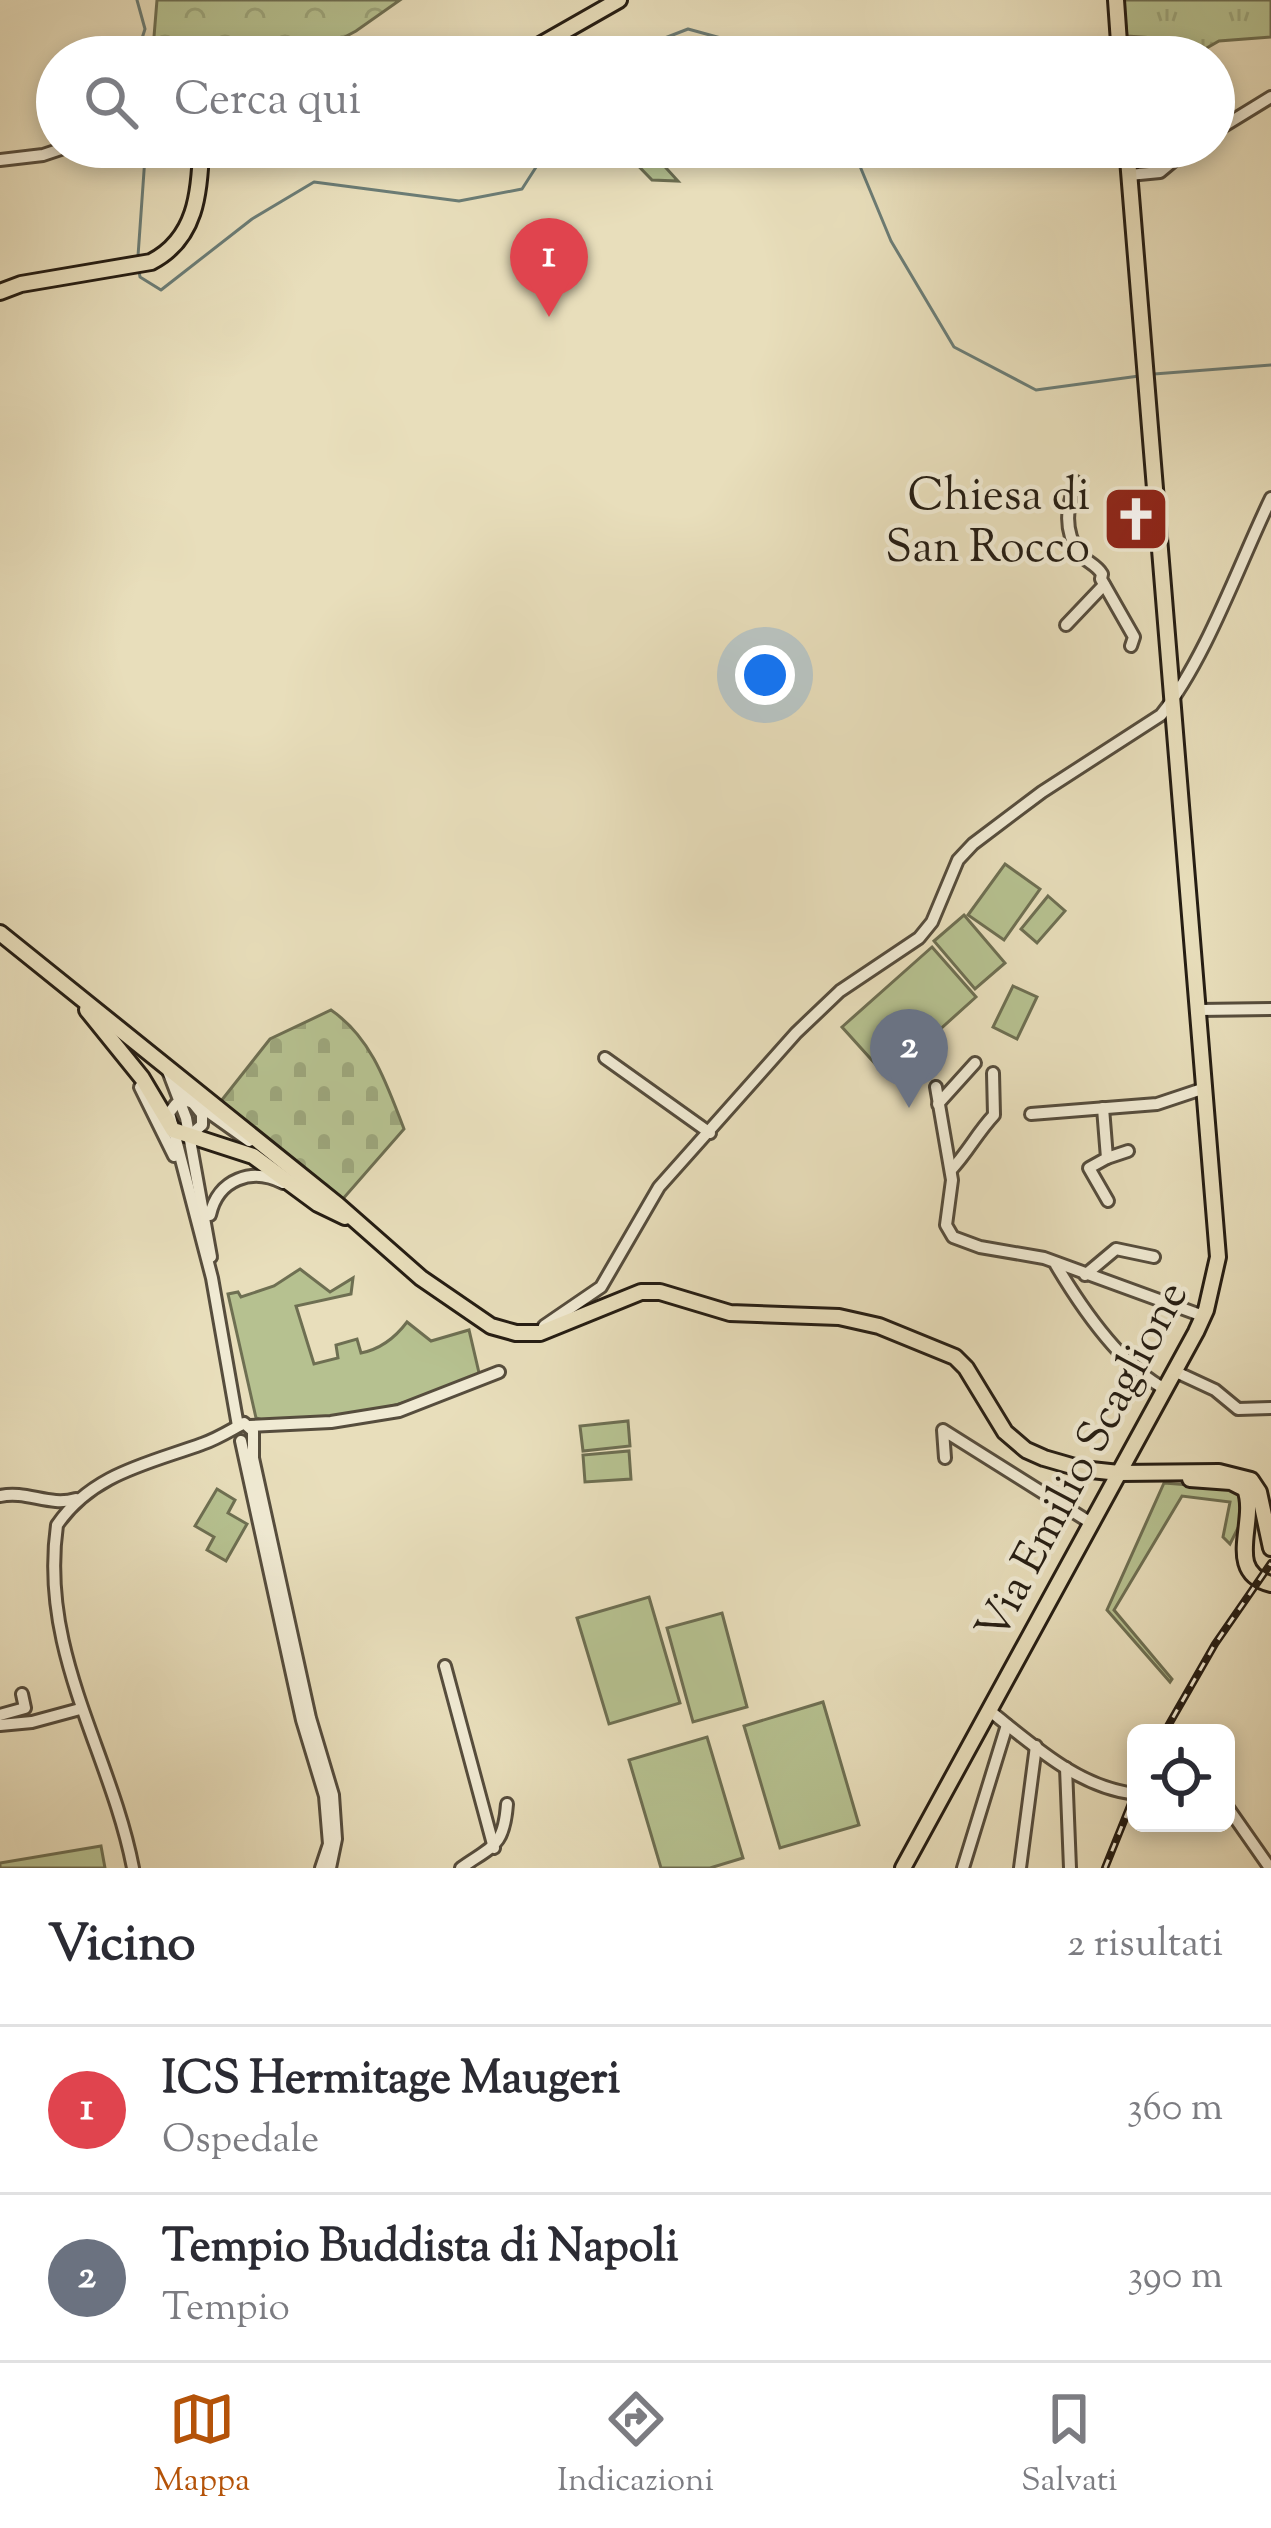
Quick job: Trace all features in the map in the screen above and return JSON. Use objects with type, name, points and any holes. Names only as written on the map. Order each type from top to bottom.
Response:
[{"type":"main road","points":[[556,36],[619,0]]},
{"type":"main road","points":[[1116,0],[1119,36]]},
{"type":"main road","points":[[0,292],[151,262],[175,245],[191,221],[200,168]]},
{"type":"main road","name":"Via Emilio Scaglione","points":[[902,1868],[1203,1316],[1218,1257],[1128,168]]},
{"type":"main road","points":[[0,933],[470,1315],[491,1327],[525,1334],[558,1329],[641,1292],[660,1292],[730,1312],[809,1313],[879,1325],[962,1363],[997,1421],[1026,1450],[1066,1466],[1119,1473],[1230,1473],[1251,1480],[1259,1492],[1271,1548]]},
{"type":"main road","points":[[74,993],[142,1078],[178,1133],[253,1156],[308,1196],[355,1221]]},
{"type":"main road","points":[[1174,1473],[1237,1483],[1245,1490],[1250,1513],[1243,1545],[1249,1570],[1271,1584]]},
{"type":"main road","points":[[1243,1545],[1253,1542],[1271,1548]]},
{"type":"street","points":[[1235,120],[1271,98]]},
{"type":"street","points":[[0,160],[36,156]]},
{"type":"street","points":[[1129,175],[1165,168]]},
{"type":"street","points":[[1076,482],[1066,516],[1070,531],[1078,552],[1098,566],[1134,637],[1131,646]]},
{"type":"street","points":[[525,1334],[602,1287],[659,1187],[796,1033],[840,991],[919,938],[932,922],[958,860],[973,844],[1042,792],[1157,719],[1172,700],[1271,498]]},
{"type":"street","points":[[1066,625],[1104,585]]},
{"type":"street","points":[[1198,1010],[1271,1009]]},
{"type":"street","points":[[112,1040],[152,1109],[187,1187]]},
{"type":"street","points":[[605,1058],[710,1133]]},
{"type":"street","points":[[162,1063],[197,1104],[288,1164]]},
{"type":"street","points":[[938,1104],[974,1063]]},
{"type":"street","points":[[951,1170],[994,1115],[993,1073]]},
{"type":"street","points":[[174,1079],[208,1224],[212,1278]]},
{"type":"street","points":[[936,1087],[951,1170],[946,1225],[953,1238],[1044,1258],[1203,1316]]},
{"type":"street","points":[[1031,1114],[1157,1104],[1205,1088]]},
{"type":"street","points":[[197,1104],[182,1101],[172,1108],[169,1125],[212,1278],[310,1718],[333,1795],[336,1839],[326,1868]]},
{"type":"street","points":[[189,1136],[202,1125],[197,1104]]},
{"type":"street","points":[[1103,1108],[1106,1158]]},
{"type":"street","points":[[1108,1201],[1089,1168],[1128,1151]]},
{"type":"street","points":[[208,1224],[216,1195],[242,1178],[272,1178],[308,1196]]},
{"type":"street","points":[[1084,1275],[1116,1249],[1154,1257]]},
{"type":"street","points":[[1056,1265],[1094,1322],[1138,1370],[1165,1389]]},
{"type":"street","points":[[1174,1371],[1215,1390],[1238,1409],[1271,1408]]},
{"type":"street","points":[[57,1525],[79,1498],[117,1474],[246,1431],[399,1411],[499,1372]]},
{"type":"street","points":[[945,1458],[943,1430],[1091,1522]]},
{"type":"street","points":[[246,1431],[245,1455],[302,1720],[325,1796],[326,1868]]},
{"type":"street","points":[[212,1442],[233,1446],[245,1455]]},
{"type":"street","points":[[0,1496],[21,1493],[52,1503],[79,1498]]},
{"type":"street","points":[[52,1503],[58,1515],[60,1628],[80,1709],[119,1808],[133,1868]]},
{"type":"street","points":[[445,1666],[494,1848]]},
{"type":"street","points":[[0,1715],[25,1708],[22,1694]]},
{"type":"street","points":[[0,1725],[80,1709]]},
{"type":"street","points":[[990,1711],[1066,1768],[1101,1786],[1127,1792]]},
{"type":"street","points":[[963,1868],[1007,1725]]},
{"type":"street","points":[[1020,1868],[1036,1746]]},
{"type":"street","points":[[1066,1768],[1070,1868]]},
{"type":"street","points":[[461,1868],[494,1848],[506,1828],[507,1804]]},
{"type":"street","points":[[1235,1817],[1270,1868]]},
{"type":"green space","points":[[157,0],[400,0],[347,36],[154,36]]},
{"type":"green space","points":[[1123,0],[1271,0],[1271,37],[1127,36]]},
{"type":"green space","points":[[640,168],[666,168],[678,181],[652,180]]},
{"type":"green space","points":[[1005,864],[1040,889],[1004,940],[968,915]]},
{"type":"green space","points":[[1048,896],[1065,911],[1037,943],[1021,929]]},
{"type":"green space","points":[[964,915],[1005,963],[975,989],[934,941]]},
{"type":"green space","points":[[932,947],[976,997],[887,1077],[842,1027]]},
{"type":"green space","points":[[1013,986],[1037,997],[1017,1039],[993,1027]]},
{"type":"green space","points":[[331,1010],[368,1048],[404,1129],[342,1200],[221,1101],[270,1039]]},
{"type":"green space","points":[[300,1269],[330,1292],[353,1278],[351,1294],[296,1306],[314,1364],[338,1358],[336,1345],[357,1339],[361,1353],[375,1349],[407,1322],[431,1341],[469,1330],[480,1377],[336,1419],[278,1423],[256,1418],[228,1294],[238,1292],[241,1297],[274,1286]]},
{"type":"green space","points":[[628,1421],[630,1446],[583,1451],[580,1426]]},
{"type":"green space","points":[[629,1451],[631,1479],[585,1482],[583,1455]]},
{"type":"green space","points":[[1164,1483],[1229,1488],[1240,1496],[1239,1526],[1230,1544],[1223,1537],[1230,1502],[1182,1496],[1114,1610],[1170,1682],[1107,1610]]},
{"type":"green space","points":[[217,1489],[235,1500],[228,1513],[247,1524],[226,1561],[207,1550],[214,1537],[195,1526]]},
{"type":"green space","points":[[649,1597],[680,1703],[609,1724],[577,1618]]},
{"type":"green space","points":[[722,1613],[747,1707],[693,1722],[667,1628]]},
{"type":"green space","points":[[823,1702],[859,1825],[780,1848],[744,1726]]},
{"type":"green space","points":[[707,1737],[743,1858],[710,1868],[661,1868],[629,1760]]},
{"type":"green space","points":[[101,1846],[105,1868],[0,1868],[0,1863]]},
{"type":"waterway","points":[[137,0],[143,36]]},
{"type":"waterway","points":[[670,36],[688,29],[714,36]]},
{"type":"waterway","points":[[138,256],[144,168]]},
{"type":"waterway","points":[[139,271],[140,277],[161,290],[252,219],[314,182],[459,201],[522,189],[536,168]]},
{"type":"waterway","points":[[861,168],[891,241],[954,347],[1036,390],[1139,376]]},
{"type":"waterway","points":[[1154,374],[1271,365]]},
{"type":"railway","points":[[1169,1724],[1215,1644],[1271,1563]]},
{"type":"railway","points":[[1105,1868],[1127,1813]]},
{"type":"place","name":"ICS Hermitage Maugeri","points":[[549,317]]},
{"type":"place","name":"Chiesa di San Rocco","points":[[1136,519]]},
{"type":"place","name":"Tempio Buddista di Napoli","points":[[909,1108]]}]
